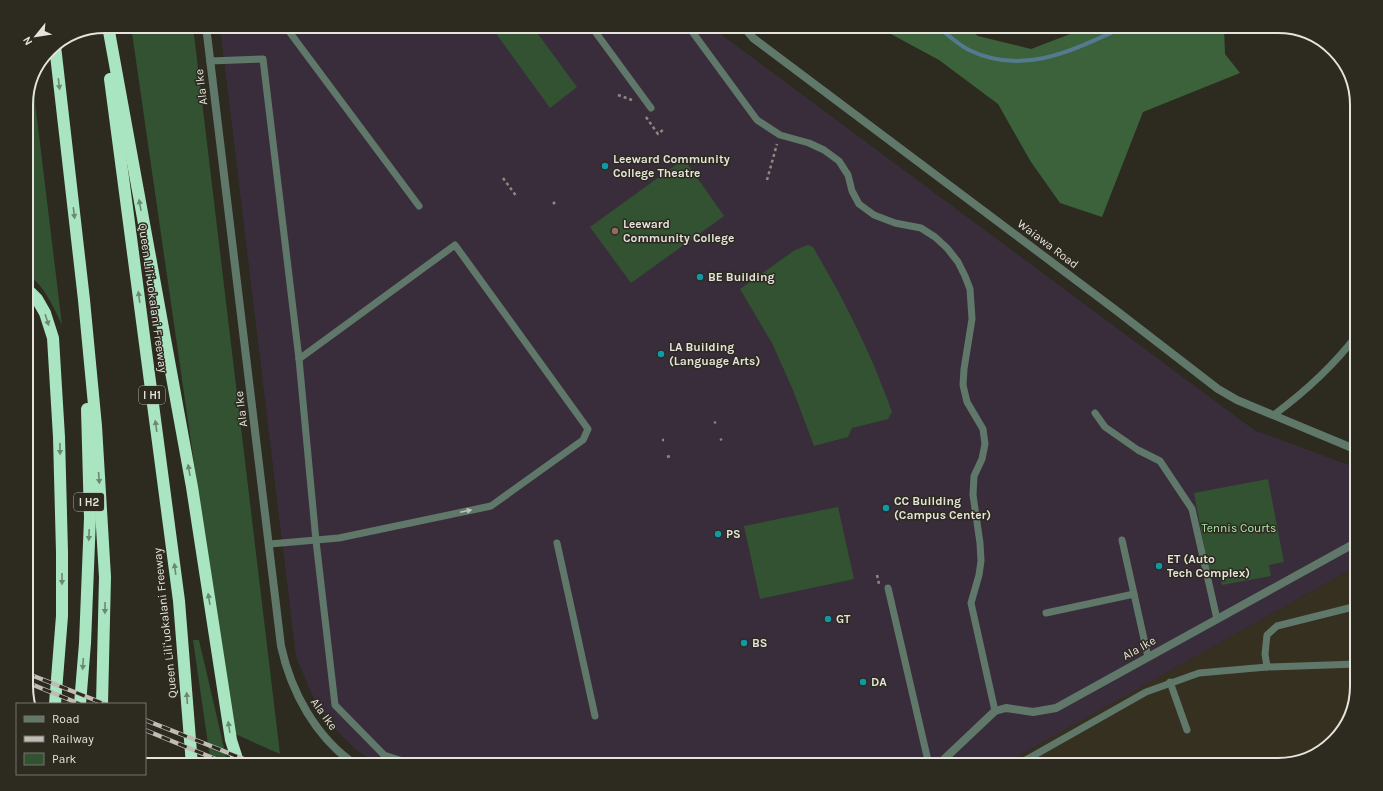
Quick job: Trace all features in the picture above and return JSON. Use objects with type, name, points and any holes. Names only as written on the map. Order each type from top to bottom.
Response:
[{"type":"highway","name":"Queen Liliʻuokalani Freeway","points":[[104,33],[179,601],[191,758]]},
{"type":"highway","points":[[109,33],[192,487],[231,740],[237,758]]},
{"type":"highway","points":[[56,55],[84,300],[96,426],[105,577],[102,703]]},
{"type":"highway","points":[[33,296],[40,303],[53,338],[59,437],[62,616],[55,703]]},
{"type":"highway","name":"I H2","points":[[80,703],[85,643],[90,518],[84,300]]},
{"type":"street","name":"Ala Ike","points":[[207,33],[270,544],[281,646],[286,670],[303,708],[325,737],[348,758]]},
{"type":"street","name":"Waiawa Road","points":[[750,33],[759,42],[1218,389],[1237,400],[1275,414],[1350,447]]},
{"type":"street","name":"Ala Ike","points":[[995,711],[1006,708],[1033,712],[1056,708],[1350,546]]},
{"type":"street","points":[[945,758],[995,711]]},
{"type":"lane","points":[[290,33],[420,206]]},
{"type":"lane","points":[[596,33],[651,108]]},
{"type":"lane","points":[[693,33],[749,111],[769,130],[780,135],[809,143],[824,150],[839,161],[848,175],[852,191],[859,204],[874,215],[895,223],[921,228],[935,237],[947,248],[958,262],[970,289],[972,319],[963,385],[967,402],[983,429],[985,444],[982,459],[974,476],[973,495],[980,543],[980,561],[979,576],[971,603],[995,711]]},
{"type":"lane","points":[[210,60],[263,59],[299,359],[316,541],[335,705],[384,755],[393,758]]},
{"type":"lane","points":[[270,544],[339,538],[491,506],[583,440],[588,429],[455,245],[299,359]]},
{"type":"lane","points":[[1275,414],[1300,396],[1342,354],[1350,344]]},
{"type":"lane","points":[[1095,414],[1105,427],[1138,450],[1160,461],[1192,509],[1216,619]]},
{"type":"lane","points":[[1122,540],[1148,657]]},
{"type":"lane","points":[[557,544],[595,716]]},
{"type":"lane","points":[[888,588],[927,758]]},
{"type":"lane","points":[[1046,613],[1134,594]]},
{"type":"lane","points":[[1266,667],[1265,654],[1267,635],[1277,626],[1350,608]]},
{"type":"lane","points":[[1029,758],[1146,692],[1198,673],[1266,667],[1350,664]]},
{"type":"lane","points":[[1170,682],[1187,730]]},
{"type":"path","points":[[767,180],[780,135]]},
{"type":"path","points":[[502,178],[516,197]]},
{"type":"shaded area","name":"Leeward Community College","points":[[221,33],[719,33],[1254,430],[1350,465],[1350,570],[1014,758],[368,758],[355,749],[328,722],[311,692],[296,657]]},
{"type":"shaded area","points":[[1350,570],[1350,686],[1348,704],[1335,730],[1322,743],[1314,748],[1296,756],[1278,758],[1014,758]]},
{"type":"green space","points":[[132,33],[194,33],[280,754],[233,733]]},
{"type":"green space","points":[[496,33],[537,33],[577,87],[550,108]]},
{"type":"green space","points":[[889,33],[974,33],[978,36],[1031,49],[1073,33],[1224,33],[1225,54],[1240,73],[1143,112],[1102,217],[1060,203],[1031,162],[998,104],[939,60]]},
{"type":"green space","points":[[34,92],[62,325],[52,304],[33,279]]},
{"type":"green space","points":[[684,159],[724,216],[631,283],[590,227]]},
{"type":"green space","points":[[808,245],[813,247],[849,312],[876,371],[892,412],[888,419],[852,428],[848,437],[814,446],[793,390],[772,343],[740,289],[795,250]]},
{"type":"green space","name":"Tennis Courts","points":[[1268,479],[1284,562],[1269,565],[1271,576],[1222,585],[1220,576],[1210,578],[1194,493]]},
{"type":"green space","points":[[838,507],[854,579],[760,599],[744,526]]},
{"type":"green space","points":[[193,640],[199,640],[226,758],[210,758]]},
{"type":"waterway","points":[[945,33],[969,50],[989,58],[1010,61],[1049,57],[1068,51],[1110,33]]},
{"type":"railway","points":[[33,676],[102,703]]},
{"type":"railway","points":[[33,685],[78,703]]},
{"type":"railway","points":[[146,720],[241,758]]},
{"type":"railway","points":[[146,730],[213,758]]},
{"type":"place","name":"Leeward Community College Theatre","points":[[605,166]]},
{"type":"place","name":"Leeward Community College","points":[[615,231]]},
{"type":"place","name":"BE Building","points":[[700,277]]},
{"type":"place","name":"LA Building (Language Arts)","points":[[661,354]]},
{"type":"place","name":"CC Building (Campus Center)","points":[[886,508]]},
{"type":"place","name":"PS","points":[[718,534]]},
{"type":"place","name":"ET (Auto Tech Complex)","points":[[1159,566]]},
{"type":"place","name":"GT","points":[[828,619]]},
{"type":"place","name":"BS","points":[[744,643]]},
{"type":"place","name":"DA","points":[[863,682]]}]
